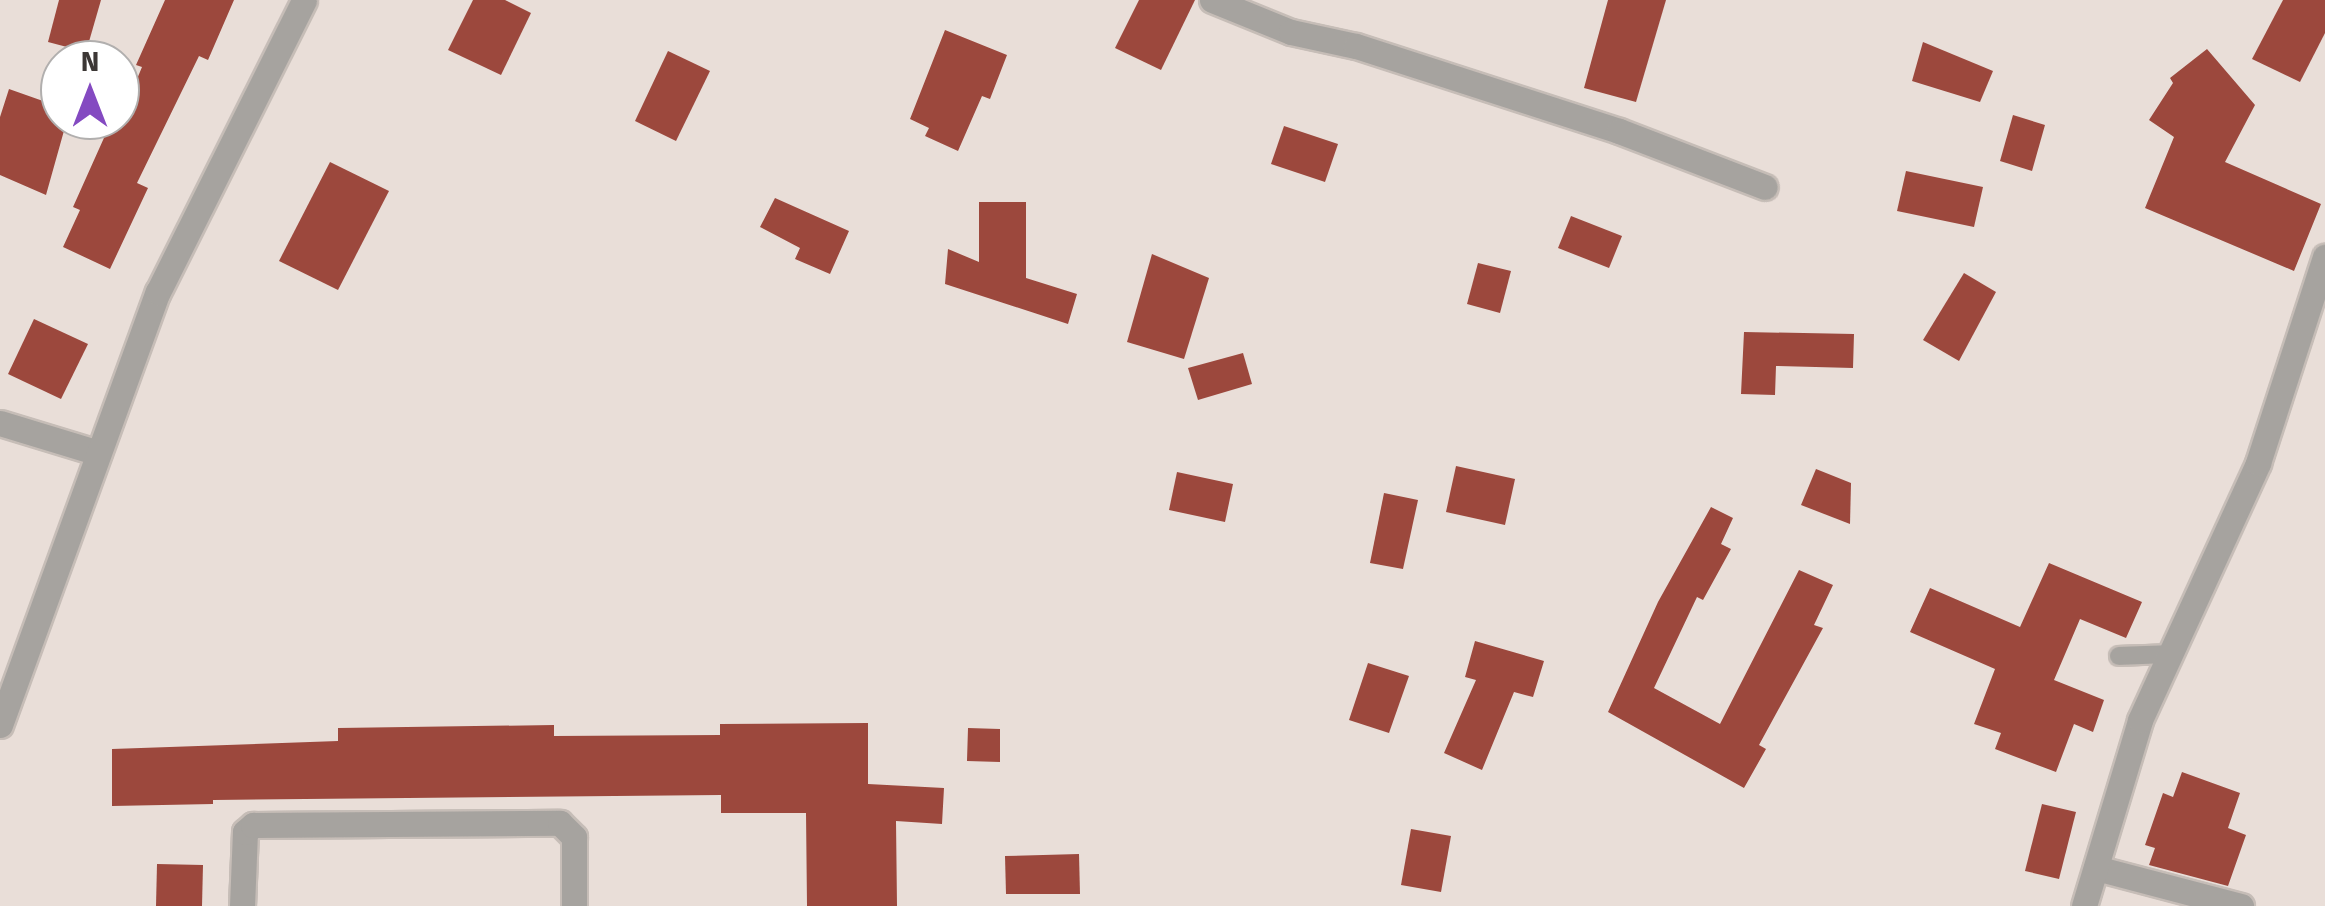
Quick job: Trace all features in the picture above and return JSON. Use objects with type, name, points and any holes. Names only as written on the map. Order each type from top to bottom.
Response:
[{"type":"street","points":[[0,725],[158,292],[304,0]]},
{"type":"street","points":[[1212,0],[1291,32],[1356,46],[1619,131],[1765,188]]},
{"type":"street","points":[[2084,906],[2140,720],[2258,463],[2325,257]]},
{"type":"street","points":[[0,423],[98,453]]},
{"type":"street","points":[[242,906],[245,832],[253,825],[541,823],[567,826],[574,837],[574,906]]},
{"type":"street","points":[[2096,868],[2241,906]]},
{"type":"lane","points":[[2119,656],[2172,654]]},
{"type":"building","points":[[59,0],[101,0],[89,40],[49,40]]},
{"type":"building","points":[[165,0],[234,0],[208,60],[199,56],[137,183],[148,188],[110,269],[63,247],[80,210],[73,207],[103,140],[140,140],[140,56]]},
{"type":"building","points":[[473,0],[505,0],[531,13],[501,75],[448,50]]},
{"type":"building","points":[[1139,0],[1195,0],[1161,70],[1115,48]]},
{"type":"building","points":[[1608,0],[1666,0],[1636,102],[1584,88]]},
{"type":"building","points":[[2283,0],[2325,0],[2325,33],[2300,82],[2252,59]]},
{"type":"building","points":[[945,30],[1007,55],[990,99],[982,96],[958,151],[925,136],[929,128],[910,119]]},
{"type":"building","points":[[1923,42],[1993,71],[1980,102],[1912,81]]},
{"type":"building","points":[[2207,49],[2255,105],[2225,162],[2321,204],[2294,271],[2145,208],[2174,137],[2149,120],[2173,83],[2170,78]]},
{"type":"building","points":[[668,51],[710,71],[676,141],[635,121]]},
{"type":"building","points":[[9,89],[40,100],[40,140],[61,140],[46,195],[0,175],[0,117]]},
{"type":"building","points":[[2013,115],[2045,125],[2032,171],[2000,161]]},
{"type":"building","points":[[1284,126],[1338,144],[1325,182],[1271,164]]},
{"type":"building","points":[[330,162],[389,191],[338,290],[279,261]]},
{"type":"building","points":[[1906,171],[1983,187],[1974,227],[1897,211]]},
{"type":"building","points":[[775,198],[849,231],[830,274],[795,259],[800,248],[760,227]]},
{"type":"building","points":[[979,202],[1026,202],[1026,278],[1077,294],[1068,324],[945,284],[948,249],[979,262]]},
{"type":"building","points":[[1571,216],[1622,236],[1609,268],[1558,248]]},
{"type":"building","points":[[1152,254],[1209,278],[1184,359],[1127,342]]},
{"type":"building","points":[[1478,263],[1511,271],[1500,313],[1467,304]]},
{"type":"building","points":[[1964,273],[1996,292],[1959,361],[1923,340]]},
{"type":"building","points":[[34,319],[88,344],[61,399],[8,374]]},
{"type":"building","points":[[1744,332],[1854,334],[1853,368],[1776,366],[1775,395],[1741,394]]},
{"type":"building","points":[[1243,353],[1252,384],[1198,400],[1188,368]]},
{"type":"building","points":[[1456,466],[1515,479],[1505,525],[1446,512]]},
{"type":"building","points":[[1816,469],[1851,483],[1850,524],[1801,505]]},
{"type":"building","points":[[1177,472],[1233,484],[1225,522],[1169,510]]},
{"type":"building","points":[[1384,493],[1418,500],[1403,569],[1370,563]]},
{"type":"building","points":[[1711,507],[1733,518],[1721,544],[1731,549],[1703,600],[1697,597],[1654,688],[1720,724],[1799,570],[1833,585],[1814,625],[1823,628],[1759,745],[1766,749],[1744,788],[1608,712],[1658,602]]},
{"type":"building","points":[[2049,563],[2142,602],[2126,638],[2080,619],[2054,680],[2104,700],[2093,732],[2074,724],[2056,772],[1995,749],[2001,733],[1974,724],[1995,669],[1910,632],[1930,588],[2020,627]]},
{"type":"building","points":[[1475,641],[1544,661],[1533,697],[1514,692],[1482,770],[1444,753],[1476,680],[1465,677]]},
{"type":"building","points":[[1368,663],[1409,676],[1389,733],[1349,720]]},
{"type":"building","points":[[868,723],[868,784],[944,788],[942,824],[896,821],[897,906],[807,906],[806,813],[721,813],[721,795],[213,800],[213,804],[112,806],[112,749],[338,741],[338,728],[554,725],[554,736],[720,735],[720,724]]},
{"type":"building","points":[[968,728],[1000,729],[1000,762],[967,761]]},
{"type":"building","points":[[2182,772],[2240,793],[2228,828],[2246,835],[2228,886],[2149,865],[2155,848],[2145,845],[2163,793],[2173,797]]},
{"type":"building","points":[[2042,804],[2076,812],[2059,879],[2025,871]]},
{"type":"building","points":[[1411,829],[1451,836],[1441,892],[1401,885]]},
{"type":"building","points":[[1079,854],[1080,894],[1006,894],[1005,856]]},
{"type":"building","points":[[157,864],[203,865],[202,906],[156,906]]}]
